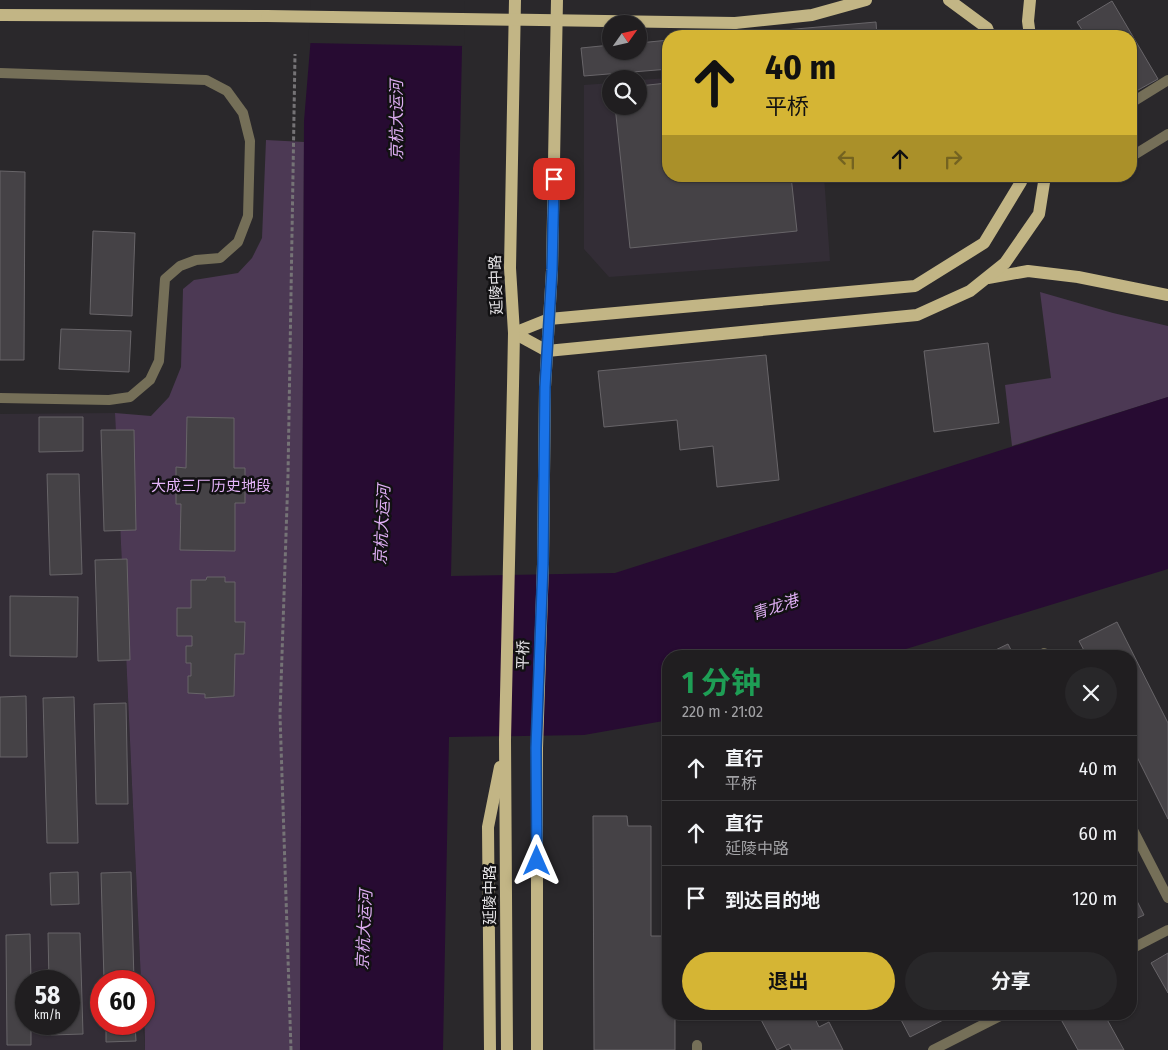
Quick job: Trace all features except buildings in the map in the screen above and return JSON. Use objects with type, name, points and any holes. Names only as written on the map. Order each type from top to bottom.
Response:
[{"type":"main road","name":"延陵中路","points":[[509,569],[514,333],[510,268],[515,0]]},
{"type":"main road","points":[[547,351],[552,261],[557,0]]},
{"type":"main road","points":[[0,15],[268,16],[735,23],[812,16],[866,0]]},
{"type":"main road","points":[[948,0],[988,30]]},
{"type":"main road","points":[[1029,30],[1030,0]]},
{"type":"main road","points":[[514,333],[550,319],[915,286],[984,243],[1020,182]]},
{"type":"main road","points":[[514,333],[547,351],[917,315],[970,291],[1005,263],[1039,214],[1044,182]]},
{"type":"main road","points":[[986,278],[1028,271],[1078,277],[1168,294]]},
{"type":"main road","name":"平桥","points":[[537,1050],[536,748],[543,564],[547,351]]},
{"type":"main road","name":"平桥","points":[[505,740],[509,569]]},
{"type":"main road","name":"延陵中路","points":[[505,740],[507,1050]]},
{"type":"main road","points":[[490,1050],[488,827],[505,740]]},
{"type":"street","points":[[0,73],[206,80],[227,91],[238,106],[243,113],[250,141],[248,216],[238,242],[220,258],[196,260],[180,266],[165,279],[159,361],[150,380],[130,396],[109,400],[0,398]]},
{"type":"street","points":[[1137,100],[1168,80]]},
{"type":"street","points":[[1137,153],[1168,134]]},
{"type":"street","points":[[1137,838],[1168,898]]},
{"type":"street","points":[[1137,945],[1168,930]]},
{"type":"street","points":[[933,1050],[992,1020]]},
{"type":"path","points":[[292,1050],[280,715],[288,465],[295,54]]},
{"type":"shaded area","points":[[662,78],[662,182],[824,182],[830,261],[609,277],[584,249],[584,85],[602,84],[602,115],[647,115],[647,79]]},
{"type":"shaded area","points":[[115,413],[140,970],[90,970],[90,1035],[144,1035],[145,1050],[0,1050],[0,414]]},
{"type":"green space","name":"大成三厂历史地段","points":[[266,140],[304,142],[300,1050],[145,1050],[145,1035],[155,1035],[155,970],[140,970],[115,413],[151,416],[169,397],[181,367],[183,289],[194,280],[238,273],[252,258],[262,238]]},
{"type":"green space","points":[[1040,292],[1113,313],[1168,326],[1168,397],[1012,446],[1005,385],[1051,378]]},
{"type":"water","points":[[314,0],[463,0],[451,576],[615,573],[1168,397],[1168,569],[903,650],[662,650],[662,721],[584,735],[449,737],[443,1050],[300,1050],[304,121]]},
{"type":"pier","points":[[311,0],[465,0],[464,46],[308,43]]},
{"type":"route","points":[[537,861],[536,748],[543,564],[545,387],[550,319],[554,179]]},
{"type":"water label","name":"京杭大运河","points":[[396,120]]},
{"type":"water label","name":"京杭大运河","points":[[382,525]]},
{"type":"water label","name":"青龙港","points":[[775,607]]},
{"type":"water label","name":"京杭大运河","points":[[364,930]]}]
